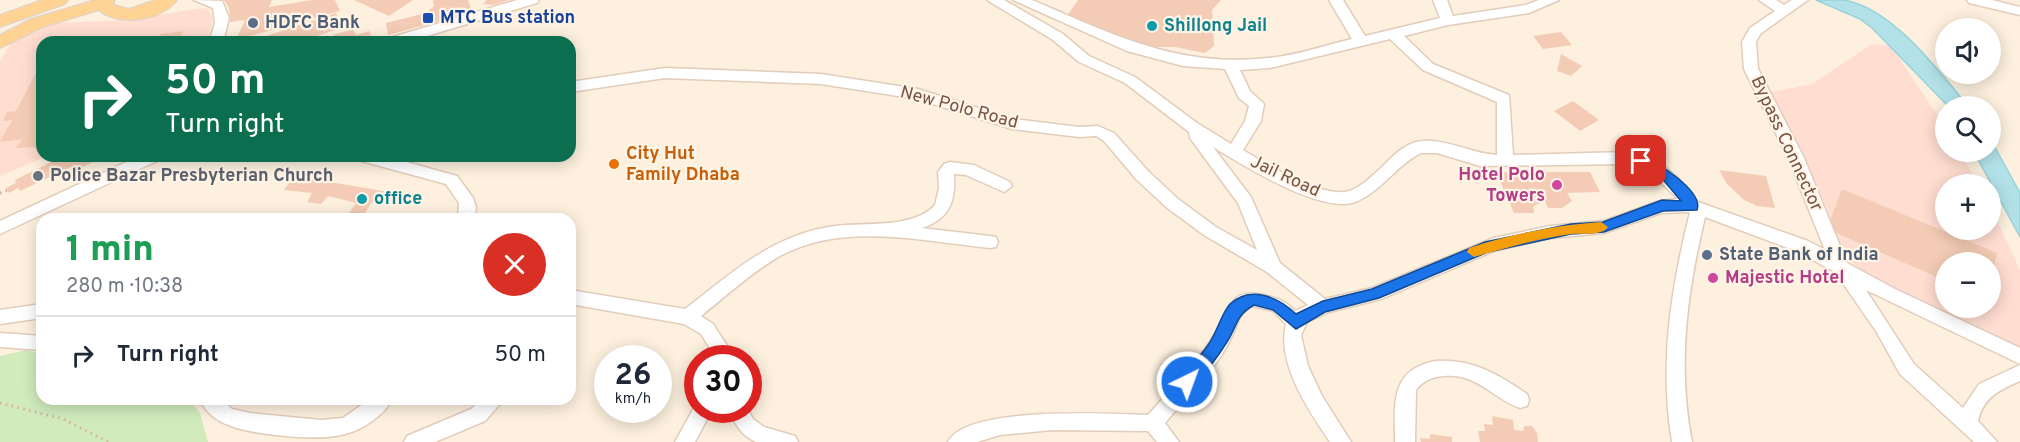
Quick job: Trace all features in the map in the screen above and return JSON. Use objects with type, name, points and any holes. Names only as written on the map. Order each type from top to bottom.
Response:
[{"type":"main road","points":[[0,21],[59,0]]},
{"type":"main road","points":[[0,42],[37,23],[104,1],[110,11],[126,14],[148,10],[168,0]]},
{"type":"street","points":[[201,0],[217,4],[222,12],[218,36]]},
{"type":"street","points":[[411,36],[532,0]]},
{"type":"street","name":"Jail Road","points":[[994,0],[1058,37],[1084,59],[1130,80],[1185,121],[1234,152],[1303,189],[1341,198],[1352,196],[1362,191],[1407,153],[1418,147],[1437,147],[1480,160],[1626,158],[1641,161],[1670,177],[1696,207]]},
{"type":"street","points":[[1020,0],[1089,32],[1140,51],[1183,61],[1230,64],[1270,63],[1448,21],[1529,9],[1552,0]]},
{"type":"street","points":[[1336,0],[1361,42]]},
{"type":"street","points":[[1440,0],[1448,21]]},
{"type":"street","points":[[1766,0],[1791,6]]},
{"type":"street","points":[[1974,0],[2020,11]]},
{"type":"street","name":"Bypass Connector","points":[[1791,6],[1752,36],[1749,55],[1751,69],[1796,158],[1838,263],[1882,326],[1906,369],[1968,422],[1986,442]]},
{"type":"street","points":[[1393,34],[1428,67],[1504,99],[1505,161]]},
{"type":"street","points":[[1230,64],[1244,94],[1257,104],[1253,121],[1234,152]]},
{"type":"street","name":"New Polo Road","points":[[576,86],[665,73],[718,73],[821,79],[918,94],[1012,124],[1079,132],[1098,131],[1109,136],[1142,175],[1172,203],[1210,231],[1273,267],[1323,307]]},
{"type":"street","points":[[1185,121],[1245,201],[1273,267]]},
{"type":"street","points":[[0,228],[140,162]]},
{"type":"street","points":[[386,162],[452,180],[467,201],[466,213]]},
{"type":"street","points":[[872,231],[922,221],[936,214],[949,196],[946,172],[950,168],[968,169],[1004,186]]},
{"type":"street","points":[[1341,442],[1324,417],[1297,359],[1291,336],[1296,323],[1305,314],[1374,294],[1485,248],[1571,229],[1604,227],[1662,206],[1696,207],[1775,235],[1838,263],[1889,294],[2020,356]]},
{"type":"street","points":[[1682,442],[1678,427],[1675,369],[1677,308],[1696,207]]},
{"type":"street","points":[[688,317],[783,247],[830,231],[872,231],[990,242]]},
{"type":"street","points":[[576,298],[688,317],[707,329],[712,345]]},
{"type":"street","points":[[958,442],[968,435],[1012,425],[1153,423],[1203,365],[1224,335],[1234,309],[1244,302],[1252,299],[1278,305],[1296,323]]},
{"type":"street","points":[[0,317],[36,311]]},
{"type":"street","points":[[0,340],[36,343]]},
{"type":"street","points":[[1405,442],[1407,391],[1414,378],[1426,370],[1448,366],[1466,368],[1489,378],[1520,400]]},
{"type":"street","points":[[1968,422],[1971,404],[1990,386],[2020,373]]},
{"type":"street","points":[[215,405],[225,414],[241,420],[323,429],[343,427],[375,405]]},
{"type":"street","points":[[416,441],[478,415],[489,405]]},
{"type":"street","points":[[685,442],[696,423]]},
{"type":"street","points":[[744,423],[756,434],[789,442]]},
{"type":"street","points":[[1153,423],[1169,442]]},
{"type":"street","points":[[416,441],[444,442]]},
{"type":"path","points":[[0,193],[8,190]]},
{"type":"path","points":[[0,403],[63,419],[108,442]]},
{"type":"shaded area","points":[[202,8],[208,9],[213,19],[209,36],[36,36],[36,161],[0,176],[0,62],[12,41],[41,27],[58,23],[128,20]]},
{"type":"shaded area","points":[[1872,44],[1891,46],[1935,112],[1935,162],[1966,162],[1972,174],[1935,174],[1935,240],[2001,240],[2001,230],[2020,271],[2020,348],[1957,318],[2001,318],[2001,252],[1935,252],[1935,308],[1874,279],[1846,258],[1824,201],[1771,92],[1812,84]]},
{"type":"green space","points":[[26,350],[36,352],[36,405],[193,405],[200,413],[208,442],[0,442],[0,356]]},
{"type":"water","points":[[1816,0],[1844,0],[1862,5],[1879,15],[1913,42],[1935,66],[1935,84],[1950,84],[1960,96],[1938,96],[1872,28],[1860,19]]},
{"type":"water","points":[[2001,158],[2020,193],[2020,237],[2001,202],[2001,174],[1986,174],[1979,162],[2001,162]]},
{"type":"building","points":[[224,0],[272,0],[269,7],[312,0],[335,0],[340,11],[250,36],[238,36],[245,20],[230,22],[229,8]]},
{"type":"building","points":[[354,0],[413,0],[389,16]]},
{"type":"building","name":"MTC Bus station","points":[[433,0],[468,0],[472,12],[388,35],[386,23],[426,13],[434,6]]},
{"type":"building","points":[[486,0],[509,0],[493,5],[483,4]]},
{"type":"building","name":"Shillong Jail","points":[[1078,0],[1221,0],[1212,10],[1214,46],[1205,53],[1175,47],[1153,47],[1115,36],[1067,16]]},
{"type":"building","points":[[336,13],[341,28],[317,36],[267,36]]},
{"type":"building","points":[[353,29],[356,35],[369,31],[372,36],[333,36]]},
{"type":"building","points":[[183,31],[181,36],[159,36],[160,34]]},
{"type":"building","points":[[1561,32],[1572,45],[1543,49],[1533,36]]},
{"type":"building","points":[[1561,54],[1582,66],[1571,76],[1557,71]]},
{"type":"building","points":[[36,73],[36,147],[15,148],[23,139],[0,142],[12,120],[3,121],[7,112],[16,111]]},
{"type":"building","points":[[1573,101],[1599,120],[1580,131],[1554,111]]},
{"type":"building","name":"Police Bazar Presbyterian Church","points":[[51,162],[94,162],[74,171],[71,167],[20,191],[18,188],[9,193],[6,188],[16,183],[15,180]]},
{"type":"building","points":[[1719,170],[1766,176],[1775,208],[1757,206],[1744,200],[1727,184]]},
{"type":"building","name":"Hotel Polo Towers","points":[[1496,172],[1590,172],[1600,192],[1567,193],[1572,201],[1562,208],[1548,208],[1545,201],[1533,206],[1534,213],[1514,213]]},
{"type":"building","name":"office","points":[[294,176],[389,192],[382,203],[372,202],[365,213],[349,213],[356,203],[328,196],[321,204],[307,202],[312,193],[284,190]]},
{"type":"building","points":[[1842,189],[1935,227],[1935,240],[1966,240],[1995,252],[1935,252],[1935,276],[1827,229]]},
{"type":"building","points":[[1492,416],[1513,420],[1514,430],[1523,431],[1524,426],[1532,426],[1537,433],[1538,442],[1480,442],[1478,431],[1485,431],[1484,424],[1493,425]]},
{"type":"building","points":[[1430,434],[1452,437],[1452,442],[1421,442],[1420,438],[1430,439]]},
{"type":"slow traffic","points":[[1474,252],[1525,238],[1571,229],[1601,227]]},
{"type":"place","name":"MTC Bus station","points":[[428,18]]},
{"type":"place","name":"HDFC Bank","points":[[253,23]]},
{"type":"place","name":"Shillong Jail","points":[[1152,26]]},
{"type":"place","name":"City Hut Family Dhaba","points":[[614,164]]},
{"type":"place","name":"Police Bazar Presbyterian Church","points":[[38,176]]},
{"type":"place","name":"Hotel Polo Towers","points":[[1557,185]]},
{"type":"place","name":"office","points":[[362,199]]},
{"type":"place","name":"State Bank of India","points":[[1707,255]]},
{"type":"place","name":"Majestic Hotel","points":[[1713,278]]},
{"type":"route","points":[[1187,382],[1203,365],[1224,335],[1234,309],[1252,299],[1278,305],[1296,323],[1305,314],[1374,294],[1485,248],[1571,229],[1604,227],[1662,206],[1674,204],[1692,206],[1675,182],[1665,173],[1641,161]]}]
